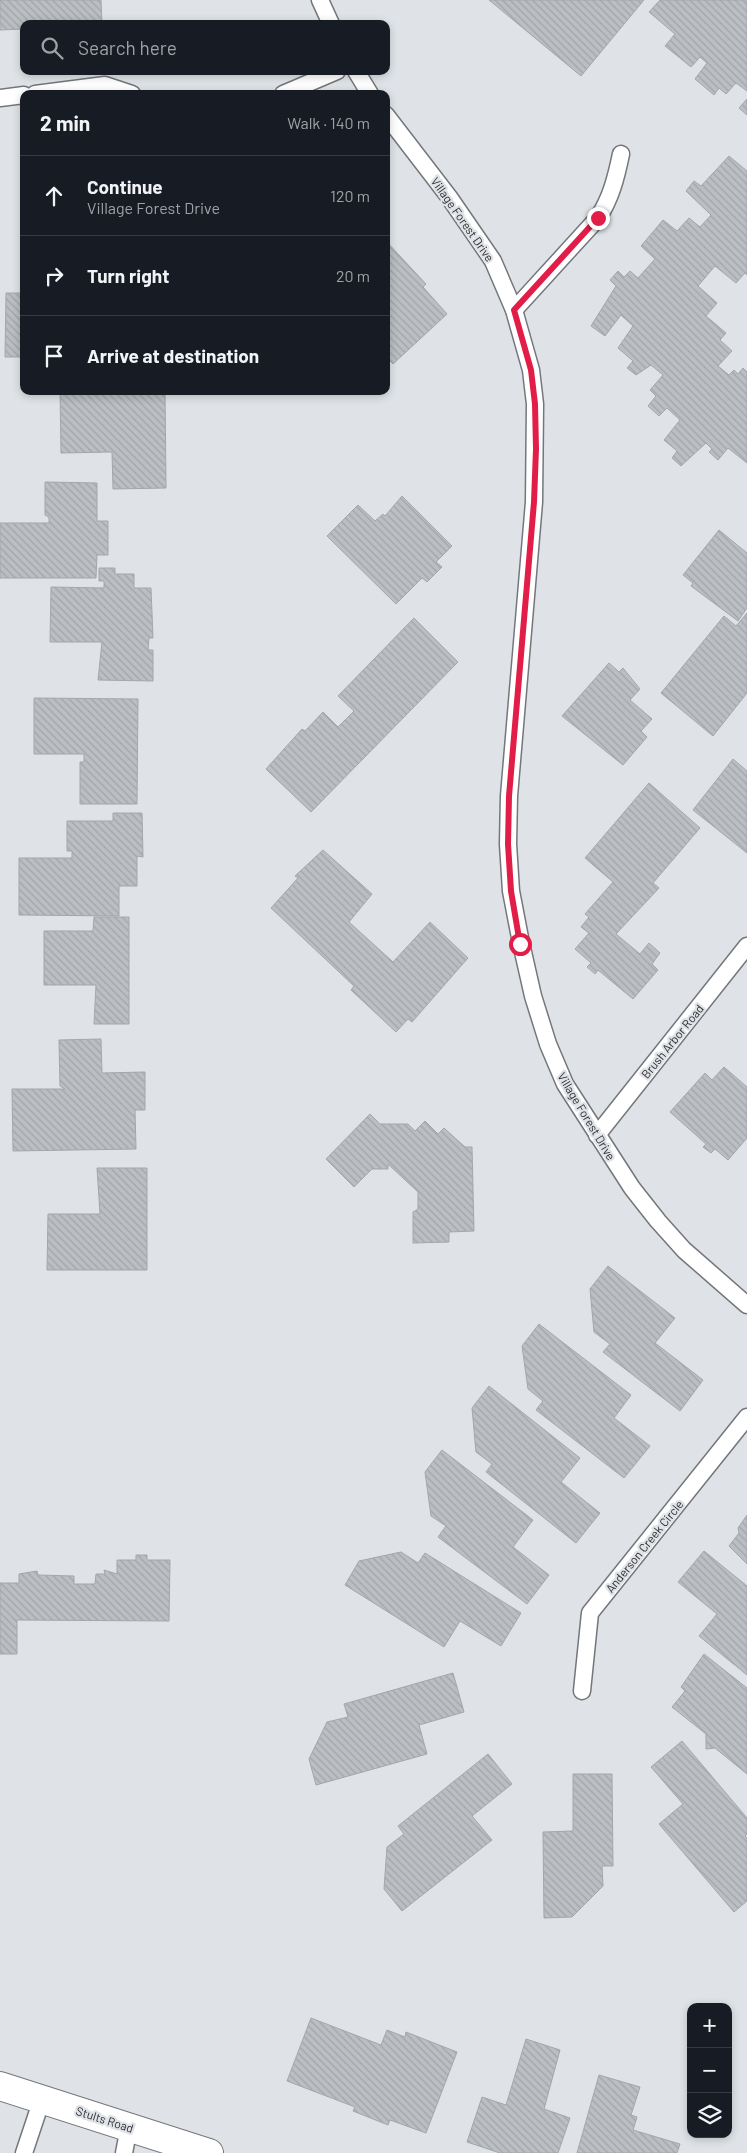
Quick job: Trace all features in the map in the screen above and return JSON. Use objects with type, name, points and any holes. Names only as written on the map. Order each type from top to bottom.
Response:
[{"type":"street","name":"Stults Road","points":[[0,2086],[209,2153]]},
{"type":"lane","points":[[320,0],[329,20]]},
{"type":"lane","points":[[291,90],[327,75]]},
{"type":"lane","points":[[358,75],[368,90]]},
{"type":"lane","points":[[66,90],[105,85],[120,90]]},
{"type":"lane","points":[[0,98],[20,96]]},
{"type":"lane","name":"Village Forest Drive","points":[[390,120],[472,229],[493,261],[514,310],[531,370],[535,404],[534,502],[509,796],[508,844],[511,891],[531,987],[548,1044],[566,1084],[632,1188],[684,1250],[747,1305]]},
{"type":"lane","points":[[514,310],[598,218],[608,203],[621,154]]},
{"type":"lane","name":"Brush Arbor Road","points":[[597,1135],[747,946]]},
{"type":"lane","name":"Anderson Creek Circle","points":[[582,1691],[590,1613],[747,1417]]},
{"type":"lane","points":[[24,2153],[42,2099]]},
{"type":"lane","points":[[124,2153],[129,2127]]},
{"type":"building","points":[[0,0],[101,0],[102,20],[20,20],[20,29],[0,30]]},
{"type":"building","points":[[489,0],[644,0],[581,76]]},
{"type":"building","points":[[660,0],[747,0],[747,91],[736,83],[726,94],[719,88],[714,95],[695,79],[707,63],[700,57],[691,67],[665,46],[675,34],[649,12]]},
{"type":"building","points":[[747,99],[747,115],[739,108]]},
{"type":"building","points":[[729,156],[747,171],[747,275],[745,273],[736,283],[715,266],[698,286],[717,303],[706,316],[726,333],[720,340],[732,351],[718,366],[729,375],[734,370],[738,374],[743,368],[747,372],[747,463],[728,448],[718,460],[709,452],[712,449],[706,443],[681,466],[672,458],[677,451],[664,440],[680,420],[667,408],[659,416],[648,406],[656,396],[650,390],[663,375],[651,365],[636,375],[627,368],[633,361],[618,348],[633,326],[621,315],[605,336],[591,326],[616,286],[610,280],[618,271],[624,277],[630,271],[638,278],[655,259],[641,246],[663,220],[677,231],[689,218],[700,227],[711,215],[686,191],[694,181],[701,186]]},
{"type":"building","points":[[390,245],[426,284],[423,287],[447,314],[393,364],[390,361]]},
{"type":"building","points":[[6,293],[20,293],[20,357],[5,357]]},
{"type":"building","points":[[60,395],[165,395],[166,488],[113,489],[112,452],[61,453]]},
{"type":"building","points":[[45,482],[97,483],[97,521],[108,521],[108,555],[97,555],[96,578],[0,578],[0,523],[49,523],[49,517],[45,515]]},
{"type":"building","points":[[402,496],[452,546],[436,562],[442,567],[427,582],[422,578],[396,604],[327,536],[358,505],[375,521],[383,514],[385,516]]},
{"type":"building","points":[[719,530],[747,553],[747,608],[738,621],[691,586],[693,583],[683,575]]},
{"type":"building","points":[[99,568],[115,568],[115,574],[134,574],[134,588],[151,588],[153,638],[149,638],[148,650],[153,650],[153,681],[98,680],[102,642],[50,642],[51,587],[104,588],[104,581],[99,581]]},
{"type":"building","points":[[747,613],[747,693],[713,736],[661,693],[724,616],[736,626]]},
{"type":"building","points":[[414,618],[458,662],[311,812],[266,769],[302,729],[305,731],[323,712],[338,727],[354,711],[338,696]]},
{"type":"building","points":[[609,663],[619,672],[623,668],[640,689],[630,700],[652,719],[641,731],[647,737],[623,765],[562,716]]},
{"type":"building","points":[[34,698],[138,699],[137,804],[80,804],[80,762],[84,762],[84,754],[34,754]]},
{"type":"building","points":[[733,759],[747,771],[747,853],[693,810]]},
{"type":"building","points":[[649,783],[700,828],[653,883],[659,888],[616,934],[640,954],[649,943],[660,953],[652,964],[658,970],[633,999],[598,970],[595,974],[587,967],[591,963],[575,949],[589,933],[581,927],[589,917],[585,914],[613,882],[585,858]]},
{"type":"building","points":[[113,813],[142,813],[143,857],[137,856],[137,886],[119,886],[119,916],[19,915],[19,858],[72,858],[72,851],[67,851],[67,821],[113,821]]},
{"type":"building","points":[[323,850],[372,894],[349,922],[393,962],[430,922],[468,958],[412,1022],[408,1019],[396,1032],[351,990],[354,986],[271,908],[298,878],[295,876]]},
{"type":"building","points":[[94,917],[129,917],[129,1024],[94,1024],[96,985],[44,985],[44,931],[93,931]]},
{"type":"building","points":[[101,1039],[102,1073],[145,1072],[145,1110],[135,1110],[136,1149],[13,1151],[12,1089],[65,1089],[60,1086],[59,1040]]},
{"type":"building","points":[[724,1067],[747,1087],[747,1138],[728,1160],[715,1149],[711,1153],[703,1147],[706,1144],[670,1112],[705,1073],[712,1080]]},
{"type":"building","points":[[370,1114],[380,1124],[408,1124],[415,1131],[425,1121],[438,1134],[444,1128],[465,1147],[472,1147],[474,1231],[449,1232],[449,1242],[413,1243],[413,1212],[418,1209],[418,1192],[388,1164],[388,1169],[372,1169],[354,1187],[326,1159]]},
{"type":"building","points":[[97,1168],[147,1168],[147,1270],[47,1270],[48,1214],[100,1214]]},
{"type":"building","points":[[608,1266],[675,1318],[655,1343],[703,1380],[680,1411],[603,1352],[610,1344],[594,1332],[590,1289]]},
{"type":"building","points":[[539,1324],[631,1395],[614,1418],[650,1446],[624,1478],[536,1410],[543,1401],[528,1389],[522,1346]]},
{"type":"building","points":[[489,1386],[580,1458],[561,1482],[600,1513],[576,1543],[486,1472],[492,1464],[476,1452],[472,1408]]},
{"type":"building","points":[[442,1450],[533,1520],[513,1547],[549,1575],[527,1604],[438,1537],[446,1526],[431,1516],[425,1472]]},
{"type":"building","points":[[747,1515],[747,1564],[729,1546],[739,1533],[738,1528]]},
{"type":"building","points":[[704,1551],[747,1586],[747,1675],[699,1636],[717,1614],[678,1582]]},
{"type":"building","points":[[401,1552],[418,1563],[425,1553],[521,1613],[501,1646],[460,1621],[444,1647],[345,1585],[359,1561]]},
{"type":"building","points":[[136,1555],[147,1555],[147,1560],[170,1560],[169,1621],[17,1620],[17,1654],[0,1654],[0,1583],[19,1583],[19,1574],[37,1571],[38,1575],[74,1576],[74,1584],[95,1584],[96,1574],[105,1574],[104,1570],[117,1574],[117,1560],[136,1560]]},
{"type":"building","points":[[704,1654],[747,1688],[747,1774],[715,1748],[706,1749],[706,1734],[672,1707],[685,1691],[681,1687]]},
{"type":"building","points":[[453,1673],[464,1712],[419,1725],[427,1754],[316,1785],[309,1759],[327,1722],[348,1717],[344,1704]]},
{"type":"building","points":[[682,1741],[747,1818],[747,1834],[745,1836],[747,1838],[747,1901],[734,1912],[659,1824],[683,1804],[651,1767]]},
{"type":"building","points":[[488,1754],[512,1784],[472,1816],[492,1840],[402,1911],[384,1889],[387,1847],[404,1834],[398,1826]]},
{"type":"building","points":[[573,1774],[612,1774],[613,1866],[602,1866],[603,1886],[572,1917],[544,1918],[543,1832],[573,1831]]},
{"type":"building","points":[[311,2018],[381,2045],[387,2030],[405,2037],[406,2032],[457,2052],[426,2133],[390,2120],[388,2125],[353,2111],[355,2107],[287,2081]]},
{"type":"building","points":[[526,2039],[560,2050],[544,2109],[570,2118],[558,2153],[500,2153],[467,2142],[482,2097],[506,2105]]},
{"type":"building","points":[[599,2075],[640,2087],[631,2115],[637,2117],[633,2130],[680,2144],[677,2153],[577,2153]]},
{"type":"route","points":[[520,944],[511,891],[508,844],[509,796],[534,502],[536,449],[535,404],[531,370],[514,310],[598,218]]}]
